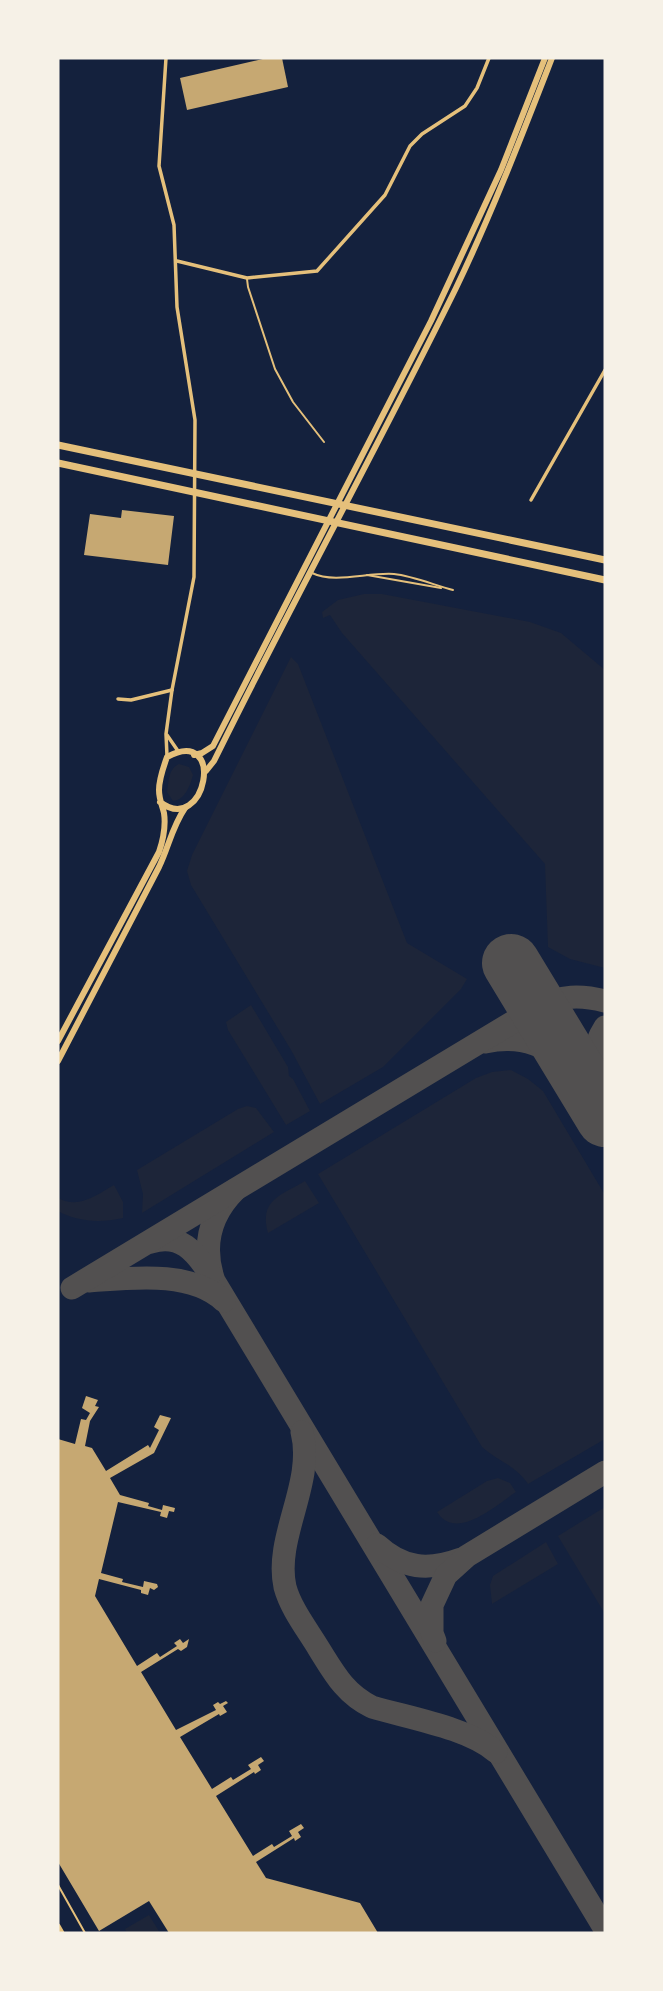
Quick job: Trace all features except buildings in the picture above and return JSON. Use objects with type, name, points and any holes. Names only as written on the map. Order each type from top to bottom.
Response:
[{"type":"highway","points":[[58,445],[605,560]]},
{"type":"highway","points":[[58,463],[605,580]]},
{"type":"main road","points":[[359,471],[484,209],[544,58]]},
{"type":"main road","points":[[58,1041],[159,852],[164,823],[159,788],[167,757],[178,751],[194,754],[209,750],[220,733],[461,275],[503,182],[552,58]]},
{"type":"main road","points":[[58,1060],[159,867],[167,850],[173,825],[200,791],[206,771],[214,761],[311,573],[319,549]]},
{"type":"main road","points":[[194,754],[206,771]]},
{"type":"main road","points":[[160,802],[169,808],[185,808]]},
{"type":"main road","points":[[58,1926],[62,1933]]},
{"type":"street","points":[[166,58],[159,166],[170,205],[177,261],[177,307],[195,420],[192,525],[194,577],[172,690],[166,734],[167,757]]},
{"type":"street","points":[[177,261],[247,278],[317,271],[385,195],[410,146],[422,134],[465,106],[477,88],[489,58]]},
{"type":"street","points":[[531,500],[605,370]]},
{"type":"street","points":[[118,699],[131,700],[172,690]]},
{"type":"street","points":[[166,734],[178,751]]},
{"type":"lane","points":[[247,278],[275,369],[293,402],[324,442]]},
{"type":"lane","points":[[311,573],[332,578],[362,574],[397,574],[453,590],[362,574]]},
{"type":"lane","points":[[58,1885],[85,1933]]},
{"type":"shaded area","points":[[364,594],[382,594],[530,622],[561,633],[605,670],[605,968],[570,959],[548,947],[545,864],[342,633],[330,615],[323,618],[322,612],[338,600]]},
{"type":"shaded area","points":[[291,657],[298,664],[407,943],[467,979],[461,989],[383,1067],[320,1104],[291,1050],[191,885],[187,871],[192,855]]},
{"type":"shaded area","points":[[179,764],[189,767],[193,775],[184,795],[173,801],[167,792],[171,772]]},
{"type":"shaded area","points":[[251,1005],[288,1067],[289,1076],[310,1111],[286,1125],[228,1030],[226,1022]]},
{"type":"shaded area","points":[[511,1070],[543,1091],[605,1195],[605,1439],[528,1484],[518,1472],[482,1447],[318,1174],[476,1078],[492,1072]]},
{"type":"shaded area","points":[[247,1106],[256,1108],[274,1132],[142,1213],[143,1194],[137,1170]]},
{"type":"shaded area","points":[[305,1181],[319,1203],[268,1233],[266,1213],[269,1206],[280,1195]]},
{"type":"shaded area","points":[[114,1185],[123,1202],[123,1218],[89,1220],[58,1211],[58,1198],[80,1202]]},
{"type":"shaded area","points":[[498,1478],[510,1483],[516,1492],[487,1512],[465,1522],[455,1523],[445,1520],[437,1512],[487,1481]]},
{"type":"shaded area","points":[[605,1507],[605,1614],[558,1536]]},
{"type":"shaded area","points":[[546,1542],[558,1564],[492,1604],[490,1585],[493,1576]]},
{"type":"shaded area","points":[[149,1915],[160,1933],[127,1933],[125,1929]]},
{"type":"taxiway","points":[[72,1288],[538,1007],[571,997],[605,1001]]},
{"type":"taxiway","points":[[599,1097],[594,1061],[597,1044],[605,1027]]},
{"type":"taxiway","points":[[485,1042],[507,1039],[543,1048],[571,1070],[605,1118]]},
{"type":"taxiway","points":[[235,1190],[219,1210],[210,1232],[209,1256],[214,1281],[605,1929]]},
{"type":"taxiway","points":[[151,1242],[170,1240],[186,1246],[210,1274]]},
{"type":"taxiway","points":[[89,1281],[141,1278],[178,1280],[195,1284],[224,1301]]},
{"type":"taxiway","points":[[302,1432],[305,1451],[303,1471],[283,1568],[285,1587],[300,1619],[341,1682],[354,1696],[372,1707],[455,1730],[496,1752]]},
{"type":"taxiway","points":[[435,1641],[432,1633],[432,1605],[446,1575],[467,1556],[605,1472]]},
{"type":"taxiway","points":[[377,1545],[396,1559],[416,1566],[438,1565],[461,1559]]},
{"type":"runway","points":[[511,963],[605,1118]]}]
